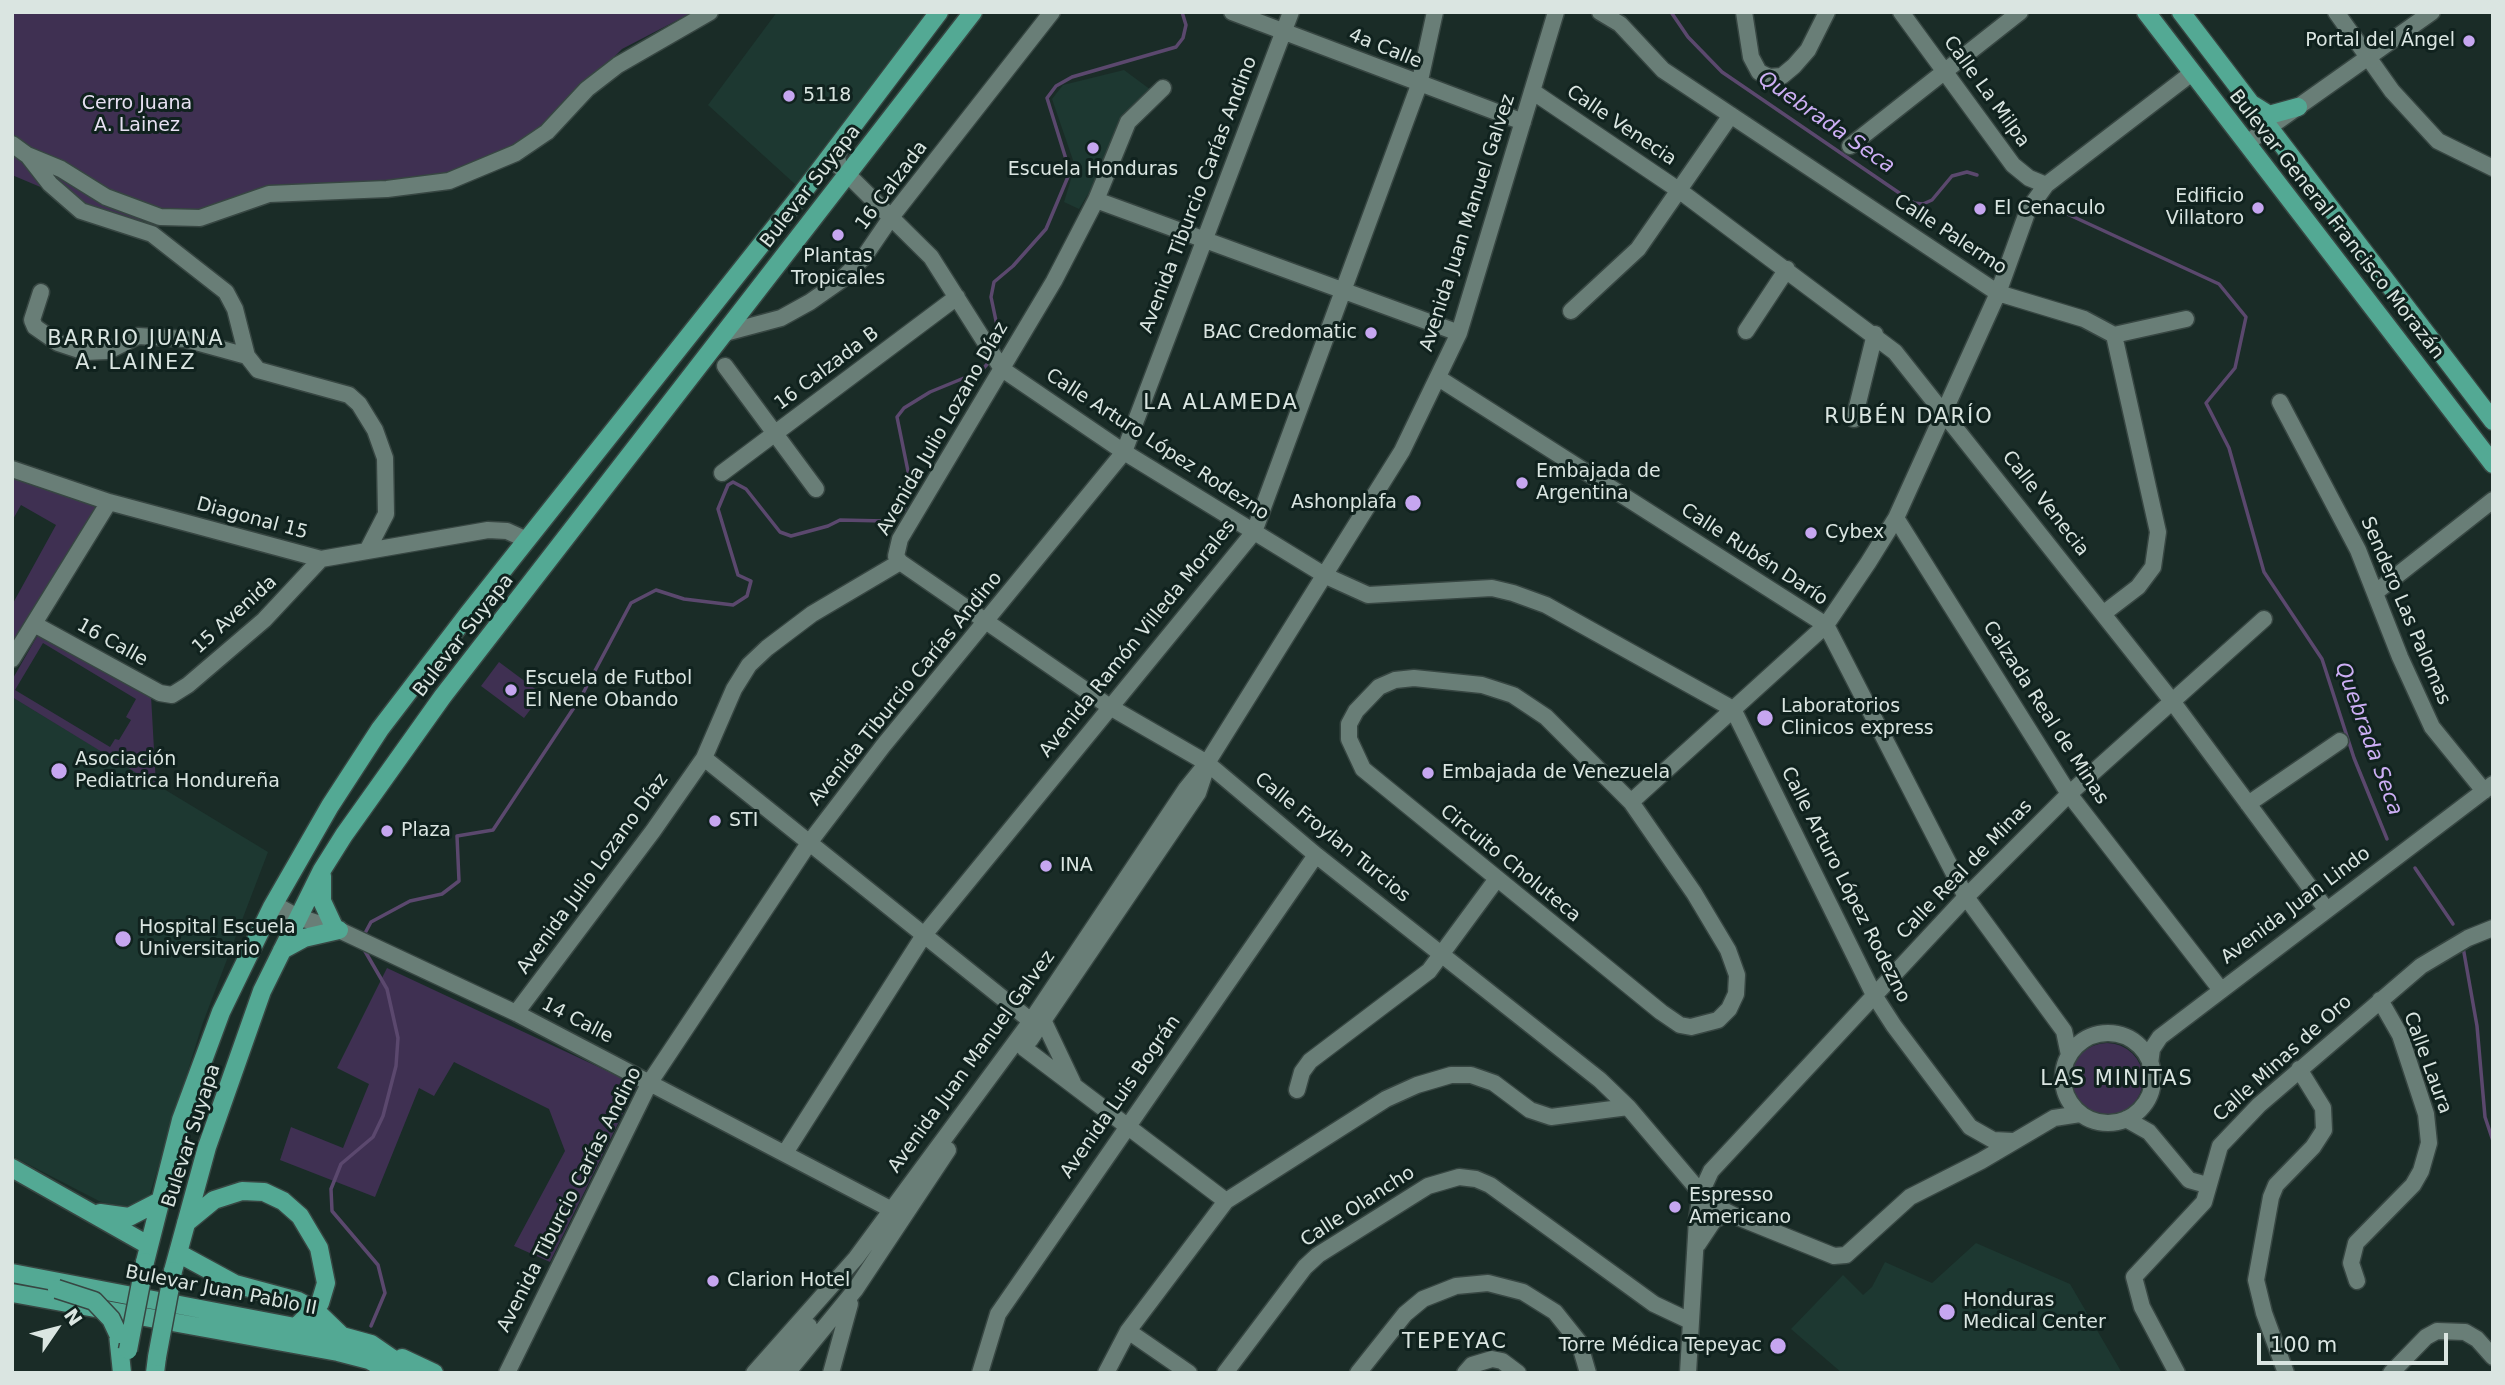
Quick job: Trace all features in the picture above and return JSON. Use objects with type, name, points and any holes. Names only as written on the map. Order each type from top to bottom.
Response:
[{"type":"main road","name":"Bulevar Suyapa","points":[[123,1373],[158,1202],[181,1119],[221,1012],[274,904],[330,806],[380,729],[814,179],[939,12]]},
{"type":"main road","name":"Bulevar Suyapa","points":[[156,1365],[173,1271],[207,1147],[262,991],[322,870],[395,761],[973,12]]},
{"type":"main road","name":"Bulevar General Francisco Morazán","points":[[2146,12],[2493,464]]},
{"type":"main road","name":"Bulevar General Francisco Morazán","points":[[2181,12],[2493,421]]},
{"type":"main road","points":[[2252,104],[2269,115],[2298,107]]},
{"type":"main road","points":[[322,870],[322,901],[348,935]]},
{"type":"main road","points":[[282,950],[304,938],[348,935]]},
{"type":"main road","points":[[12,1168],[90,1210],[147,1253]]},
{"type":"main road","points":[[186,1223],[214,1200],[228,1194],[264,1192],[283,1201],[300,1216],[319,1248],[326,1283],[325,1292],[315,1310],[297,1326]]},
{"type":"main road","points":[[90,1210],[129,1217],[158,1202]]},
{"type":"main road","points":[[178,1253],[235,1284],[298,1301],[315,1310],[342,1336]]},
{"type":"main road","name":"Bulevar Juan Pablo II","points":[[12,1273],[342,1336],[413,1373]]},
{"type":"main road","points":[[12,1281],[57,1289],[94,1301],[110,1319],[118,1334],[123,1373]]},
{"type":"main road","name":"Bulevar Juan Pablo II","points":[[12,1293],[370,1352],[392,1373]]},
{"type":"main road","points":[[370,1352],[386,1373]]},
{"type":"main road","points":[[370,1352],[434,1373]]},
{"type":"street","points":[[12,144],[27,155],[61,169],[106,197],[160,217],[200,218],[270,194],[387,189],[449,181],[516,153],[547,132],[587,89],[618,65],[710,12]]},
{"type":"street","name":"16 Calzada","points":[[724,334],[782,318],[840,281],[864,257],[892,216],[1052,12]]},
{"type":"street","name":"4a Calle","points":[[1232,12],[1419,85],[1523,122]]},
{"type":"street","name":"Avenida Tiburcio Carías Andino","points":[[507,1373],[650,1082],[809,843],[883,746],[1124,452],[1291,12]]},
{"type":"street","name":"Avenida Ramón Villeda Morales","points":[[785,1153],[924,935],[1254,532],[1419,85],[1435,12]]},
{"type":"street","name":"Avenida Juan Manuel Galvez","points":[[787,1373],[855,1290],[892,1210],[1037,1021],[1186,789],[1207,763],[1402,451],[1440,379],[1460,333],[1556,12]]},
{"type":"street","name":"Calle Palermo","points":[[1600,12],[1620,24],[1663,70],[1998,293],[2084,319],[2114,335]]},
{"type":"street","points":[[1744,12],[1751,57],[1759,72],[1769,77],[1782,76],[1794,66],[1808,50],[1827,12]]},
{"type":"street","name":"Calle La Milpa","points":[[1901,12],[2013,165],[2029,178],[2046,185]]},
{"type":"street","points":[[1850,146],[2020,12]]},
{"type":"street","points":[[2336,12],[2392,92],[2438,141],[2493,168]]},
{"type":"street","points":[[2247,144],[2432,12]]},
{"type":"street","points":[[1631,802],[1826,625],[1896,518],[1998,293],[2028,210],[2046,185],[2192,73]]},
{"type":"street","name":"Avenida Julio Lozano Díaz","points":[[516,1013],[653,831],[704,758],[734,689],[749,665],[766,648],[812,614],[900,562],[896,556],[900,539],[997,360],[1054,281],[1096,200],[1128,122],[1163,88]]},
{"type":"street","name":"Calle Venecia","points":[[1532,92],[1680,191],[1875,334],[1895,352],[2104,613],[2326,909]]},
{"type":"street","points":[[1571,310],[1638,249],[1731,115]]},
{"type":"street","points":[[844,140],[837,157],[846,176]]},
{"type":"street","points":[[27,155],[50,184],[81,211],[152,234],[226,292],[235,309],[247,356],[258,370],[349,395],[359,404],[375,430],[384,458],[386,513],[368,549]]},
{"type":"street","points":[[814,179],[834,173],[846,176]]},
{"type":"street","name":"Calle Arturo López Rodezno","points":[[846,176],[892,216],[931,257],[997,360],[1124,452],[1326,576],[1368,595],[1492,589],[1513,593],[1546,605],[1733,709],[1874,995],[1970,1127],[1979,1146],[1976,1156],[1965,1169]]},
{"type":"street","points":[[1096,200],[1460,333]]},
{"type":"street","points":[[1746,331],[1787,270]]},
{"type":"street","points":[[41,292],[32,320],[35,327],[58,343],[85,352],[108,351],[138,336],[185,339],[247,356]]},
{"type":"street","name":"16 Calzada B","points":[[722,473],[957,298]]},
{"type":"street","points":[[2104,613],[2138,587],[2153,567],[2158,532],[2114,335],[2186,319]]},
{"type":"street","points":[[1854,419],[1875,334]]},
{"type":"street","points":[[725,366],[816,489]]},
{"type":"street","name":"Calle Rubén Darío","points":[[1440,379],[1826,625],[1966,897],[2064,1031],[2074,1038],[2084,1040]]},
{"type":"street","name":"Sendero Las Palomas","points":[[2280,402],[2358,550],[2400,657],[2432,727],[2488,788]]},
{"type":"street","name":"Diagonal 15","points":[[12,469],[109,502],[321,559],[488,530],[508,531],[527,540]]},
{"type":"street","points":[[2376,592],[2493,500]]},
{"type":"street","points":[[12,659],[109,502]]},
{"type":"street","name":"Calzada Real de Minas","points":[[1896,518],[2069,794],[2221,990]]},
{"type":"street","name":"15 Avenida","points":[[172,695],[188,685],[264,620],[321,559]]},
{"type":"street","name":"Calle Froylan Turcios","points":[[900,562],[1110,707],[1207,763],[1316,855],[1600,1080],[1628,1107],[1701,1193]]},
{"type":"street","name":"Calle Real de Minas","points":[[1688,1373],[1701,1193],[1711,1171],[1966,897],[2069,794],[2264,619]]},
{"type":"street","name":"16 Calle","points":[[34,624],[160,693],[172,695]]},
{"type":"street","name":"Circuito Choluteca","points":[[1415,678],[1482,685],[1513,695],[1546,717],[1631,802],[1694,892],[1728,950],[1737,975],[1736,994],[1729,1009],[1718,1020],[1703,1026],[1680,1025],[1598,964],[1496,880],[1363,769],[1353,754],[1349,724],[1366,698],[1379,687],[1395,680],[1415,678]]},
{"type":"street","points":[[2248,804],[2340,741]]},
{"type":"street","points":[[704,758],[924,935],[1037,1021],[1076,1088]]},
{"type":"street","name":"Avenida Juan Lindo","points":[[2132,1041],[2147,1042],[2160,1037],[2488,788]]},
{"type":"street","name":"Avenida Luis Bográn","points":[[980,1373],[998,1314],[1316,855]]},
{"type":"street","points":[[1297,1090],[1302,1072],[1310,1061],[1429,971],[1496,880]]},
{"type":"street","name":"14 Calle","points":[[274,904],[298,917],[348,935],[516,1013],[892,1210]]},
{"type":"street","name":"Calle Minas de Oro","points":[[2177,1373],[2141,1307],[2134,1277],[2204,1202],[2214,1161],[2230,1134],[2299,1069],[2421,966],[2468,938],[2493,928]]},
{"type":"street","name":"Calle Laura","points":[[2357,1281],[2351,1264],[2356,1243],[2413,1185],[2421,1171],[2429,1143],[2426,1114],[2400,1035],[2380,1000]]},
{"type":"street","name":"Avenida Juan Manuel Galvez","points":[[754,1373],[881,1238],[1024,1048],[1037,1021]]},
{"type":"street","name":"Calle Rubén Darío","points":[[2064,1031],[2069,1055]]},
{"type":"street","points":[[2080,1114],[2066,1095],[2063,1075],[2069,1055],[2084,1040],[2108,1033],[2132,1041],[2143,1051],[2150,1064]]},
{"type":"street","points":[[2149,1132],[2145,1117],[2146,1101],[2152,1083],[2150,1064],[2152,1049],[2160,1037]]},
{"type":"street","points":[[1024,1048],[1128,1124],[1226,1201]]},
{"type":"street","points":[[2286,1373],[2258,1297],[2256,1280],[2271,1197],[2276,1185],[2313,1147],[2324,1130],[2323,1108],[2299,1069]]},
{"type":"street","points":[[1107,1373],[1128,1331],[1226,1201],[1386,1099],[1451,1074],[1471,1075],[1494,1083],[1530,1110],[1550,1117],[1628,1107]]},
{"type":"street","points":[[2054,1118],[2066,1095]]},
{"type":"street","points":[[1701,1193],[1717,1207],[1735,1216],[1840,1257],[1850,1253],[1910,1196],[1965,1169],[2054,1118],[2080,1114],[2102,1123],[2126,1119],[2146,1101]]},
{"type":"street","points":[[2126,1119],[2149,1132],[2189,1181],[2207,1185]]},
{"type":"street","points":[[1970,1127],[1993,1140],[2015,1141]]},
{"type":"street","name":"Calle Olancho","points":[[1225,1373],[1305,1267],[1318,1255],[1428,1186],[1460,1177],[1490,1185],[1645,1298],[1690,1321]]},
{"type":"street","points":[[1697,1246],[1714,1220],[1724,1215],[1735,1216]]},
{"type":"street","points":[[771,1373],[860,1269],[881,1238]]},
{"type":"street","points":[[1358,1373],[1405,1314],[1423,1300],[1456,1286],[1488,1283],[1523,1292],[1555,1312],[1579,1342],[1588,1373]]},
{"type":"street","points":[[831,1373],[855,1290]]},
{"type":"street","points":[[2391,1373],[2426,1337],[2449,1329],[2477,1339],[2493,1357]]},
{"type":"street","points":[[1128,1331],[1189,1373]]},
{"type":"street","points":[[1465,1373],[1472,1366],[1492,1359],[1502,1361],[1518,1373]]},
{"type":"shaded area","points":[[777,12],[932,12],[796,185],[708,105]]},
{"type":"shaded area","name":"Escuela Honduras","points":[[1124,70],[1151,90],[1079,209],[1064,202],[1075,166],[1052,99],[1063,85]]},
{"type":"shaded area","name":"Hospital Escuela Universitario","points":[[12,697],[268,852],[202,1025],[149,1197],[139,1207],[126,1210],[99,1201],[12,1156]]},
{"type":"shaded area","name":"Honduras Medical Center","points":[[1976,1243],[2070,1284],[2122,1373],[1842,1373],[1791,1329],[1843,1275],[1863,1295],[1872,1287],[1885,1262],[1932,1283]]},
{"type":"green space","name":"Cerro Juana A. Lainez","points":[[12,12],[693,12],[622,49],[554,117],[529,137],[491,157],[429,179],[176,212],[128,224],[12,175]]},
{"type":"green space","points":[[12,478],[98,506],[12,644],[12,605],[56,525],[21,505],[12,521]]},
{"type":"green space","points":[[39,633],[151,696],[156,785],[12,697],[12,680]],"holes":[[[43,643],[136,699],[126,717],[131,720],[119,740],[115,739],[110,747],[15,690]]]},
{"type":"green space","name":"Escuela de Futbol El Nene Obando","points":[[499,662],[542,694],[524,718],[481,686]]},
{"type":"green space","points":[[387,968],[637,1085],[550,1262],[514,1246],[565,1151],[549,1109],[454,1062],[434,1096],[419,1088],[375,1197],[280,1160],[291,1127],[343,1148],[369,1084],[337,1068]]},
{"type":"green space","points":[[2107,1043],[2127,1049],[2137,1059],[2143,1079],[2137,1099],[2127,1109],[2107,1115],[2087,1109],[2077,1099],[2071,1079],[2077,1059],[2087,1049]]},
{"type":"waterway","points":[[996,350],[1000,340],[991,297],[994,282],[1013,266],[1046,229],[1070,172],[1047,98],[1056,86],[1072,77],[1176,47],[1183,38],[1186,25],[1182,12]]},
{"type":"waterway","name":"Quebrada Seca","points":[[1671,12],[1688,37],[1722,72],[1914,203],[1923,204],[1932,200],[1952,176],[1967,172],[1977,175]]},
{"type":"waterway","name":"Quebrada Seca","points":[[2063,212],[2219,284],[2246,317],[2235,368],[2206,403],[2229,448],[2264,572],[2322,659],[2354,758],[2387,839]]},
{"type":"waterway","points":[[364,935],[371,922],[410,901],[442,894],[459,881],[457,836],[493,830],[581,697],[631,603],[656,590],[684,599],[733,605],[747,596],[751,581],[738,575],[718,509],[728,485],[733,482],[746,489],[780,532],[791,536],[840,520],[885,521],[897,516],[904,510],[911,486],[897,417],[904,408],[930,392],[981,371],[991,360]]},
{"type":"waterway","points":[[2415,868],[2453,924]]},
{"type":"waterway","points":[[362,946],[387,989],[398,1038],[396,1066],[383,1116],[373,1137],[341,1164],[331,1189],[332,1211],[378,1265],[385,1293],[371,1326]]},
{"type":"waterway","name":"Quebrada Seca","points":[[2463,947],[2477,1026],[2485,1117],[2493,1141]]},
{"type":"place","name":"Portal del Ángel","points":[[2469,41]]},
{"type":"place","name":"5118","points":[[789,96]]},
{"type":"place","name":"Escuela Honduras","points":[[1093,148]]},
{"type":"place","name":"Edificio Villatoro","points":[[2258,208]]},
{"type":"place","name":"El Cenaculo","points":[[1980,209]]},
{"type":"place","name":"Plantas Tropicales","points":[[838,235]]},
{"type":"place","name":"BAC Credomatic","points":[[1371,333]]},
{"type":"place","name":"Embajada de Argentina","points":[[1522,483]]},
{"type":"place","name":"Ashonplafa","points":[[1413,503]]},
{"type":"place","name":"Cybex","points":[[1811,533]]},
{"type":"place","name":"Escuela de Futbol El Nene Obando","points":[[511,690]]},
{"type":"place","name":"Laboratorios Clinicos express","points":[[1765,718]]},
{"type":"place","name":"Asociación Pediatrica Hondureña","points":[[59,771]]},
{"type":"place","name":"Embajada de Venezuela","points":[[1428,773]]},
{"type":"place","name":"STI","points":[[715,821]]},
{"type":"place","name":"Plaza","points":[[387,831]]},
{"type":"place","name":"INA","points":[[1046,866]]},
{"type":"place","name":"Hospital Escuela Universitario","points":[[123,939]]},
{"type":"place","name":"Espresso Americano","points":[[1675,1207]]},
{"type":"place","name":"Clarion Hotel","points":[[713,1281]]},
{"type":"place","name":"Honduras Medical Center","points":[[1947,1312]]},
{"type":"place","name":"Torre Médica Tepeyac","points":[[1778,1346]]},
{"type":"district","name":"BARRIO JUANA A. LAINEZ","points":[[136,352]]},
{"type":"district","name":"LA ALAMEDA","points":[[1221,404]]},
{"type":"district","name":"RUBÉN DARÍO","points":[[1909,418]]},
{"type":"district","name":"LAS MINITAS","points":[[2117,1080]]},
{"type":"district","name":"TEPEYAC","points":[[1455,1343]]}]
